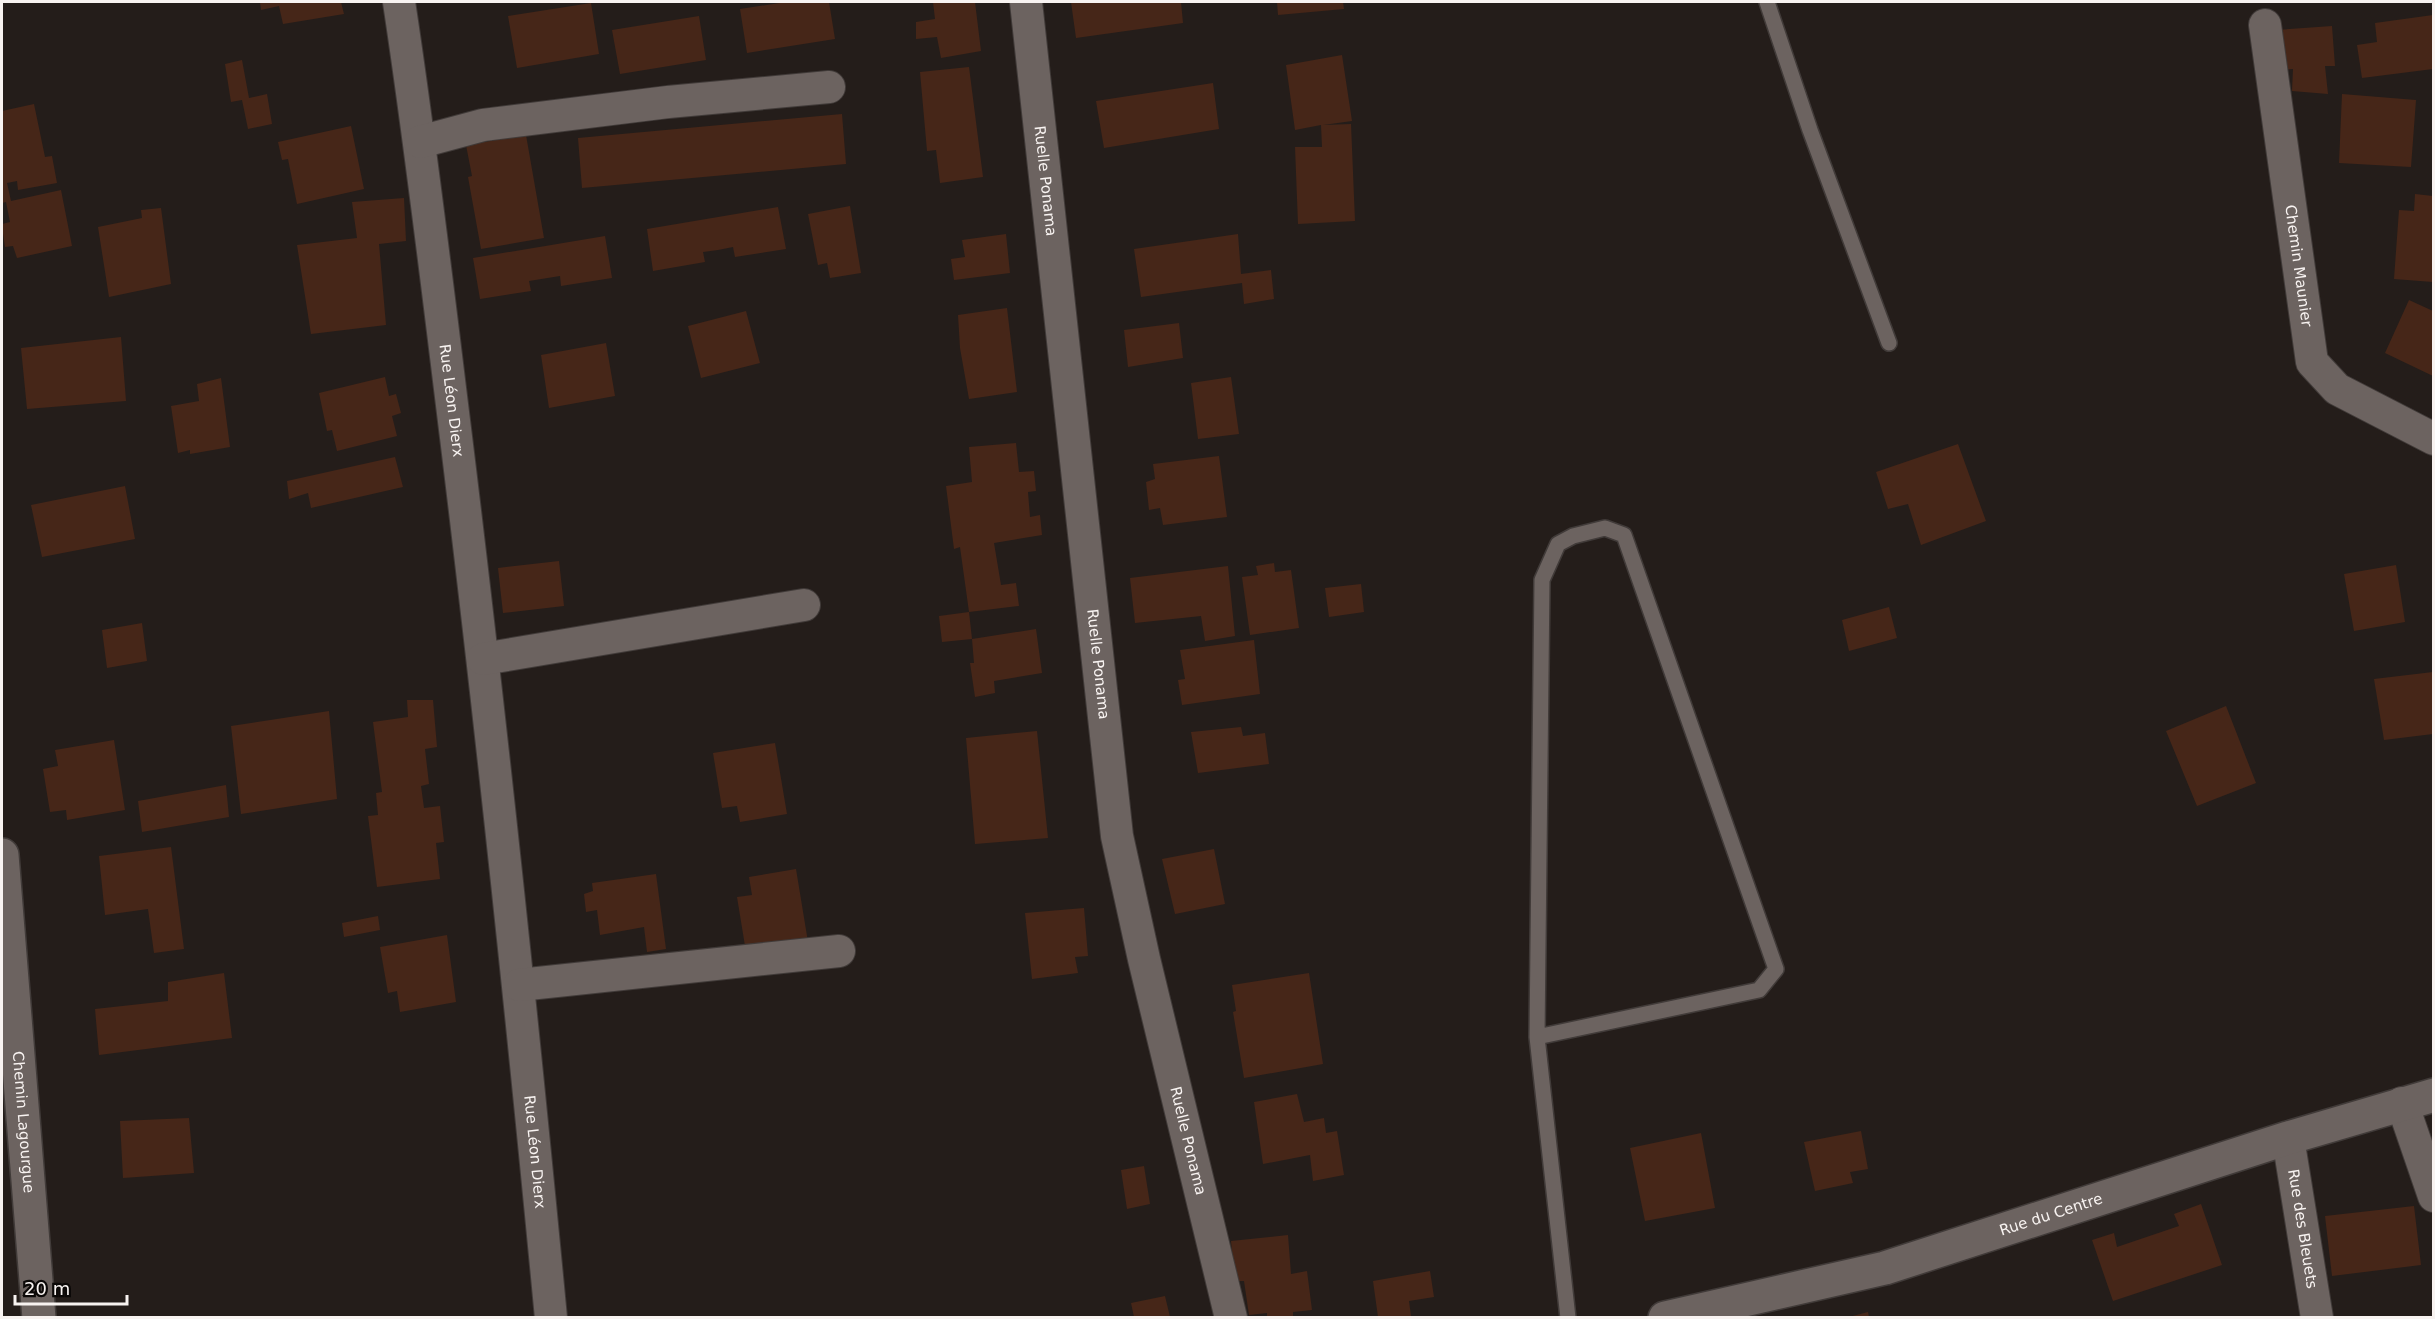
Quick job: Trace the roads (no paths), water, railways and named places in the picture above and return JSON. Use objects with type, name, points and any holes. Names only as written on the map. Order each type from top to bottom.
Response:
[{"type":"street","name":"Rue Léon Dierx","points":[[399,2],[420,142],[483,659],[519,986],[551,1317]]},
{"type":"street","name":"Ruelle Ponama","points":[[1026,2],[1117,836],[1144,959],[1231,1317]]},
{"type":"street","name":"Chemin Maunier","points":[[2265,25],[2312,362],[2337,389],[2433,439]]},
{"type":"street","points":[[420,142],[483,125],[668,102],[829,87]]},
{"type":"street","points":[[483,659],[804,605]]},
{"type":"street","name":"Chemin Lagourgue","points":[[2,855],[39,1317]]},
{"type":"street","points":[[519,986],[839,951]]},
{"type":"street","name":"Rue du Centre","points":[[1665,1317],[1885,1268],[2288,1138],[2433,1095]]},
{"type":"street","points":[[2402,1103],[2433,1196]]},
{"type":"street","name":"Rue des Bleuets","points":[[2288,1138],[2317,1317]]},
{"type":"lane","points":[[1767,2],[1814,141],[1889,342]]},
{"type":"lane","points":[[1537,1037],[1759,990],[1776,969],[1624,535],[1605,528],[1573,536],[1558,544],[1542,580],[1537,1037],[1568,1317]]}]
